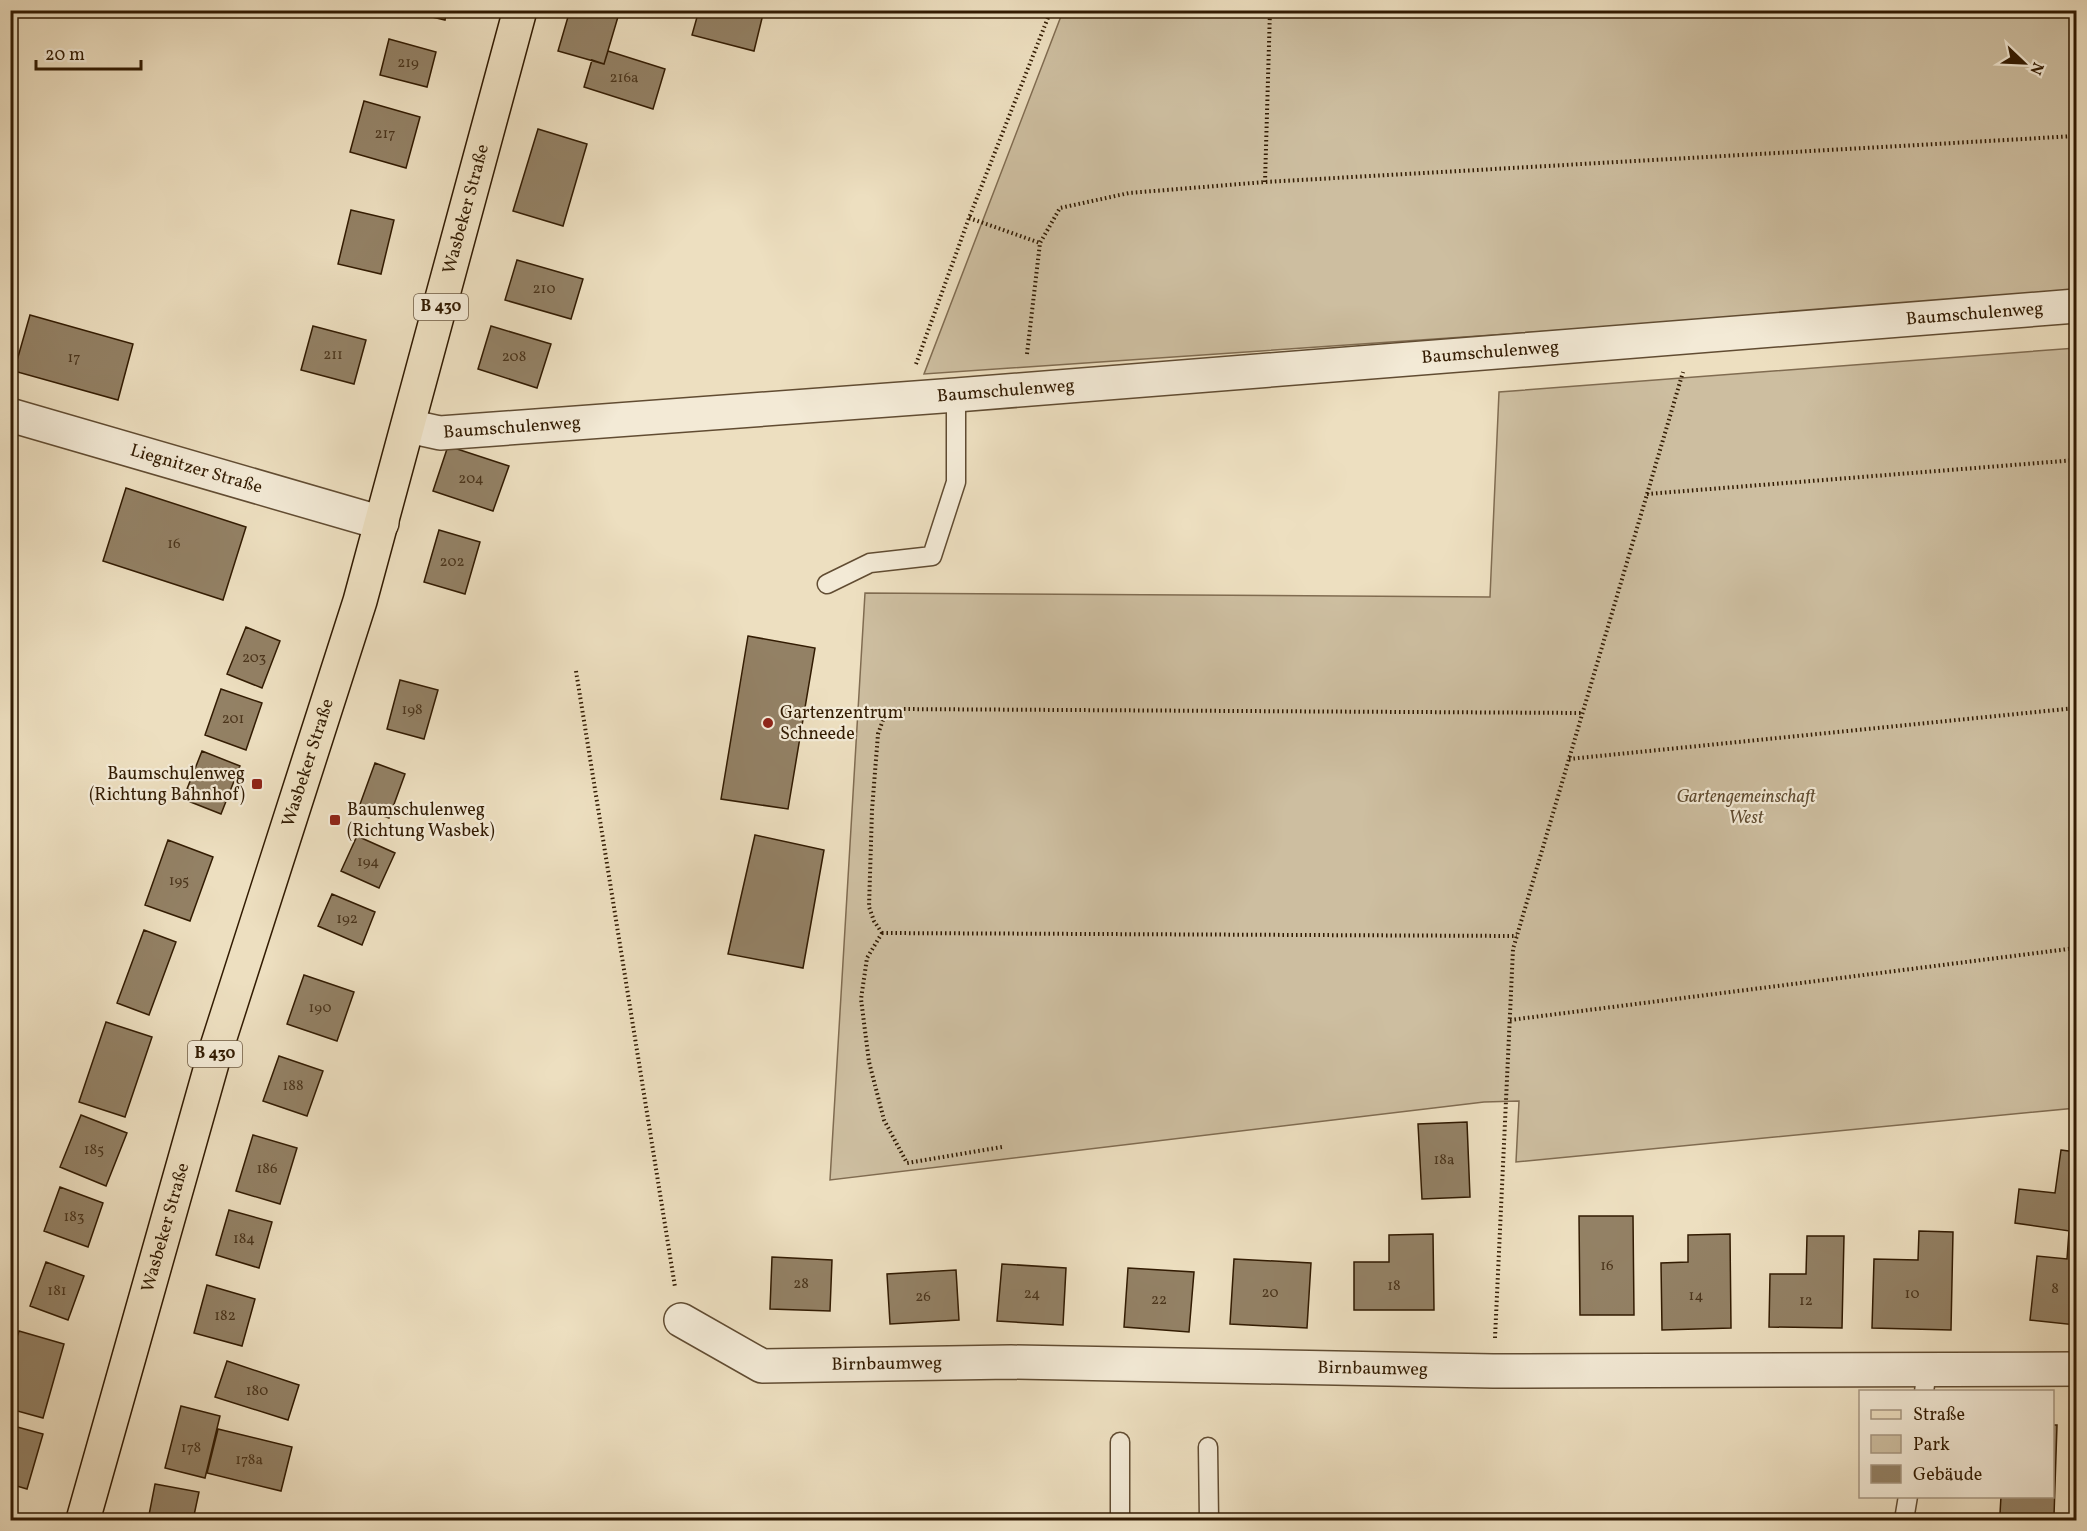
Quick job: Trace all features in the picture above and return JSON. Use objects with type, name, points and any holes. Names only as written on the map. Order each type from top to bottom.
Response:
[{"type":"main road","name":"Wasbeker Straße","points":[[85,1518],[214,1056],[360,601],[520,10]]},
{"type":"street","name":"Baumschulenweg","points":[[408,426],[440,433],[956,395],[2076,306]]},
{"type":"street","name":"Liegnitzer Straße","points":[[10,415],[382,523]]},
{"type":"street","name":"Birnbaumweg","points":[[681,1320],[762,1366],[1011,1362],[1925,1381],[2076,1369]]},
{"type":"lane","points":[[827,584],[870,563],[932,556],[956,482],[956,395]]},
{"type":"lane","points":[[1120,1442],[1120,1521]]},
{"type":"lane","points":[[1208,1447],[1209,1521]]},
{"type":"lane","points":[[1904,1521],[1908,1498]]},
{"type":"path","name":"Baumschulenweg","points":[[904,399],[969,218],[1051,10]]},
{"type":"path","points":[[1265,182],[1270,10]]},
{"type":"path","points":[[1023,389],[1040,243],[1060,208],[1129,193],[1265,182],[2076,136]]},
{"type":"path","points":[[969,218],[1040,243]]},
{"type":"path","points":[[1493,1371],[1513,949],[1694,336]]},
{"type":"path","points":[[1647,494],[2076,460]]},
{"type":"path","points":[[576,671],[681,1320]]},
{"type":"path","points":[[1569,759],[2076,708]]},
{"type":"path","points":[[882,933],[869,907],[872,810],[878,734],[883,720],[894,710],[1583,713]]},
{"type":"path","points":[[882,933],[1517,936]]},
{"type":"path","points":[[882,933],[867,958],[861,999],[869,1062],[884,1120],[900,1152],[907,1163],[1002,1147]]},
{"type":"path","points":[[1510,1020],[2076,948]]},
{"type":"green space","points":[[1063,11],[2076,11],[2076,295],[924,374]]},
{"type":"green space","name":"Gartengemeinschaft West","points":[[2076,348],[2076,1108],[1516,1162],[1519,1101],[1484,1102],[830,1180],[865,593],[1490,597],[1499,392]]},
{"type":"building","points":[[403,10],[447,10],[445,20]]},
{"type":"building","points":[[570,10],[620,10],[604,64],[558,51]]},
{"type":"building","points":[[699,10],[764,10],[754,51],[692,35]]},
{"type":"building","points":[[389,39],[436,52],[427,87],[380,75]]},
{"type":"building","points":[[608,51],[665,69],[653,109],[584,87],[592,60],[604,64]]},
{"type":"building","points":[[364,101],[420,117],[406,168],[350,152]]},
{"type":"building","points":[[538,129],[587,144],[563,226],[513,211]]},
{"type":"building","points":[[351,210],[394,220],[381,274],[338,264]]},
{"type":"building","points":[[517,260],[583,279],[571,319],[505,300]]},
{"type":"building","points":[[30,315],[133,344],[118,400],[14,371]]},
{"type":"building","points":[[313,326],[366,340],[354,384],[301,370]]},
{"type":"building","points":[[491,326],[551,344],[537,388],[478,369]]},
{"type":"building","points":[[448,446],[509,466],[493,511],[433,491]]},
{"type":"building","points":[[126,488],[246,527],[223,600],[103,561]]},
{"type":"building","points":[[439,530],[480,542],[465,594],[424,582]]},
{"type":"building","points":[[246,627],[280,641],[262,688],[227,674]]},
{"type":"building","name":"Gartenzentrum Schneede","points":[[748,636],[815,648],[788,809],[721,799]]},
{"type":"building","points":[[400,680],[438,690],[424,739],[387,729]]},
{"type":"building","points":[[221,689],[262,703],[246,750],[205,735]]},
{"type":"building","points":[[202,751],[240,766],[221,814],[183,799]]},
{"type":"building","points":[[375,763],[405,774],[389,818],[359,807]]},
{"type":"building","points":[[755,835],[824,850],[803,968],[728,954]]},
{"type":"building","points":[[357,836],[395,853],[379,888],[341,871]]},
{"type":"building","points":[[168,840],[213,857],[190,921],[145,905]]},
{"type":"building","points":[[332,894],[375,912],[362,945],[318,926]]},
{"type":"building","points":[[144,930],[176,942],[149,1015],[117,1003]]},
{"type":"building","points":[[304,975],[354,992],[337,1041],[287,1024]]},
{"type":"building","points":[[106,1022],[152,1037],[125,1117],[79,1102]]},
{"type":"building","points":[[279,1056],[323,1071],[307,1116],[263,1101]]},
{"type":"building","points":[[81,1115],[127,1133],[106,1186],[60,1167]]},
{"type":"building","points":[[1467,1122],[1470,1197],[1422,1199],[1418,1124]]},
{"type":"building","points":[[253,1135],[297,1148],[280,1204],[236,1191]]},
{"type":"building","points":[[2061,1150],[2076,1152],[2076,1232],[2015,1223],[2019,1189],[2055,1193]]},
{"type":"building","points":[[60,1187],[103,1203],[88,1247],[44,1231]]},
{"type":"building","points":[[229,1210],[272,1222],[259,1268],[216,1255]]},
{"type":"building","points":[[1579,1216],[1633,1216],[1634,1315],[1580,1315]]},
{"type":"building","points":[[1919,1231],[1953,1232],[1951,1330],[1872,1328],[1874,1259],[1918,1260]]},
{"type":"building","points":[[2069,1231],[2076,1232],[2076,1325],[2030,1320],[2037,1256],[2067,1259]]},
{"type":"building","points":[[1433,1234],[1434,1310],[1354,1310],[1354,1262],[1389,1262],[1389,1235]]},
{"type":"building","points":[[1730,1234],[1731,1328],[1662,1330],[1661,1263],[1688,1262],[1688,1235]]},
{"type":"building","points":[[1807,1236],[1844,1236],[1842,1328],[1769,1327],[1770,1274],[1806,1274]]},
{"type":"building","points":[[772,1257],[832,1260],[830,1311],[770,1309]]},
{"type":"building","points":[[1234,1259],[1311,1263],[1307,1328],[1230,1324]]},
{"type":"building","points":[[46,1262],[84,1276],[68,1320],[30,1306]]},
{"type":"building","points":[[1002,1264],[1066,1268],[1063,1325],[997,1321]]},
{"type":"building","points":[[1128,1268],[1194,1272],[1189,1332],[1124,1327]]},
{"type":"building","points":[[956,1270],[959,1320],[890,1324],[887,1274]]},
{"type":"building","points":[[207,1285],[255,1299],[242,1346],[194,1333]]},
{"type":"building","points":[[19,1331],[64,1344],[43,1418],[10,1409],[10,1360]]},
{"type":"building","points":[[227,1361],[299,1385],[288,1420],[215,1397]]},
{"type":"building","points":[[181,1406],[220,1416],[205,1478],[165,1468]]},
{"type":"building","points":[[10,1425],[43,1434],[27,1489],[10,1484]]},
{"type":"building","points":[[2054,1425],[2057,1425],[2054,1516],[2000,1514],[2001,1498],[2054,1498]]},
{"type":"building","points":[[218,1429],[292,1447],[281,1491],[207,1473]]},
{"type":"building","points":[[155,1484],[199,1492],[193,1520],[148,1520]]},
{"type":"place","name":"Gartenzentrum Schneede","points":[[768,723]]},
{"type":"place","name":"Baumschulenweg (Richtung Bahnhof)","points":[[257,784]]},
{"type":"place","name":"Baumschulenweg (Richtung Wasbek)","points":[[335,820]]}]
